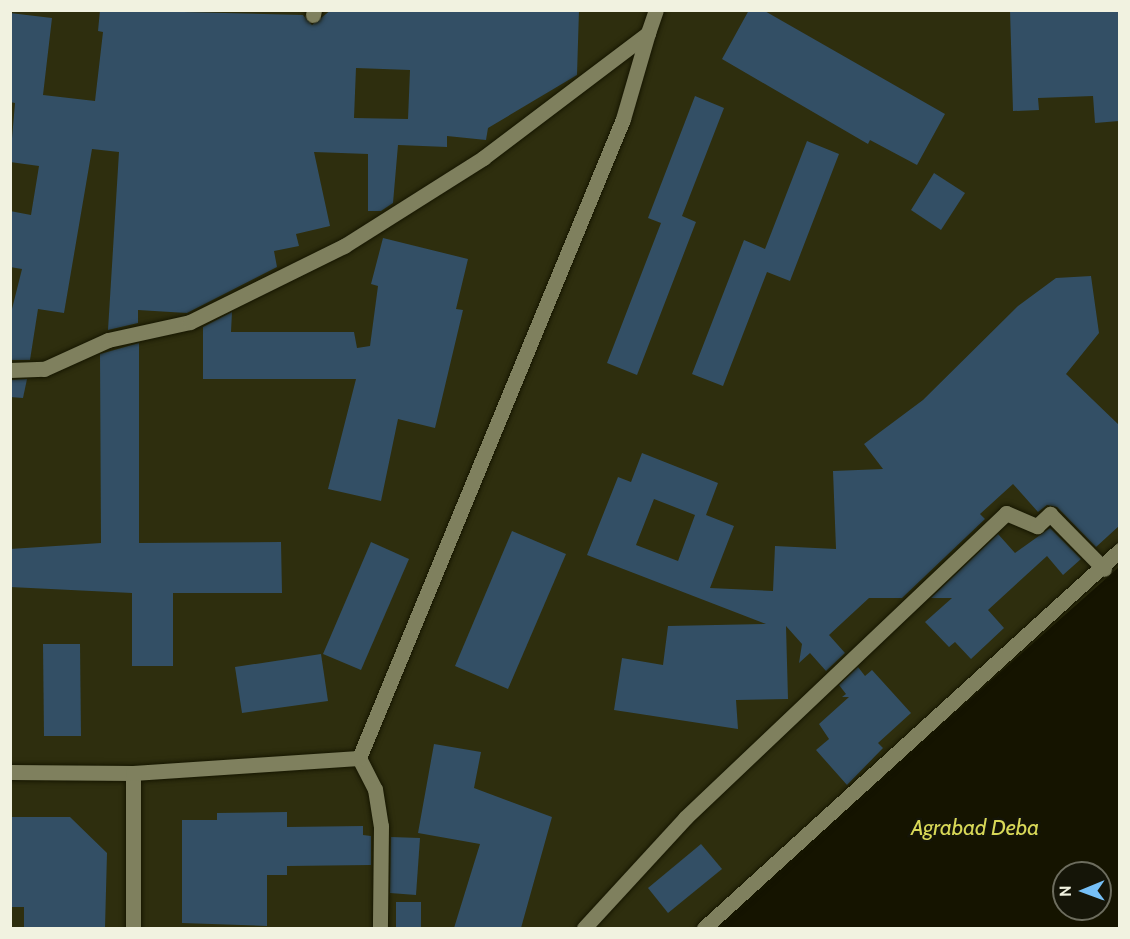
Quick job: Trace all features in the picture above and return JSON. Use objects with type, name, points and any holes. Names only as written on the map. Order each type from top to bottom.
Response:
[{"type":"street","points":[[381,928],[381,826],[375,789],[359,758],[623,119],[656,10]]},
{"type":"street","points":[[10,370],[44,369],[108,340],[190,322],[344,246],[483,158],[648,33]]},
{"type":"street","points":[[584,928],[685,818],[1006,513],[1037,526],[1050,514],[1104,569]]},
{"type":"street","points":[[704,928],[1104,569],[1119,550]]},
{"type":"street","points":[[10,772],[133,773],[359,758]]},
{"type":"street","points":[[133,773],[134,928]]},
{"type":"water","name":"Agrabad Deba","points":[[1119,567],[1119,928],[716,928],[919,744]]},
{"type":"building","points":[[100,10],[303,15],[312,25],[331,10],[579,10],[577,75],[488,128],[486,140],[447,136],[447,147],[398,145],[393,203],[381,211],[368,211],[368,154],[314,152],[330,226],[296,234],[299,246],[274,251],[277,267],[187,313],[138,310],[138,323],[108,330],[119,152],[92,149],[64,313],[38,309],[30,360],[10,360],[10,317],[22,269],[10,267],[10,211],[31,215],[39,166],[10,162],[15,103],[10,102],[10,13],[52,18],[43,95],[95,101],[103,32],[98,31]],"holes":[[[356,68],[410,70],[408,119],[354,118]]]},
{"type":"building","points":[[749,10],[763,10],[945,114],[917,165],[870,140],[868,144],[722,59]]},
{"type":"building","points":[[1010,10],[1118,10],[1119,121],[1095,123],[1093,96],[1038,98],[1039,110],[1013,111]]},
{"type":"building","points":[[695,96],[724,108],[682,216],[696,222],[637,375],[607,363],[661,223],[648,218]]},
{"type":"building","points":[[807,141],[839,154],[790,281],[767,272],[723,386],[692,374],[744,240],[765,249]]},
{"type":"building","points":[[934,173],[965,193],[941,230],[911,210]]},
{"type":"building","points":[[383,238],[468,259],[456,309],[463,310],[435,428],[398,419],[381,501],[328,489],[356,379],[203,379],[203,327],[232,312],[231,332],[354,332],[357,348],[370,346],[378,286],[371,284]]},
{"type":"building","points":[[1091,276],[1099,333],[1066,374],[1119,425],[1119,526],[1096,547],[1057,507],[1047,505],[1038,512],[1013,484],[980,514],[985,519],[902,598],[869,598],[829,635],[845,653],[826,671],[810,653],[799,663],[802,644],[786,626],[788,699],[736,700],[738,729],[614,710],[622,658],[663,665],[668,626],[766,624],[587,555],[618,477],[631,482],[642,453],[718,483],[706,515],[734,526],[710,588],[773,591],[775,546],[836,549],[833,471],[883,469],[864,444],[923,400],[1018,306],[1056,278]],"holes":[[[654,499],[695,515],[678,561],[636,545]]]},
{"type":"building","points":[[139,343],[139,543],[281,542],[282,593],[173,593],[173,666],[132,666],[132,593],[10,587],[10,549],[101,543],[100,354]]},
{"type":"building","points":[[27,379],[23,398],[10,397],[10,380]]},
{"type":"building","points":[[1050,528],[1081,559],[1063,575],[1047,556],[988,610],[1004,628],[971,659],[955,642],[949,647],[925,622],[952,598],[931,598],[998,534],[1015,553]]},
{"type":"building","points":[[512,531],[566,554],[508,689],[455,666]]},
{"type":"building","points":[[371,542],[409,559],[361,670],[323,654]]},
{"type":"building","points":[[43,644],[80,644],[81,736],[44,736]]},
{"type":"building","points":[[321,654],[328,701],[242,713],[235,667]]},
{"type":"building","points":[[858,667],[865,676],[872,670],[911,713],[878,743],[883,748],[847,785],[816,750],[829,739],[819,724],[849,697],[842,697],[846,694],[839,685]]},
{"type":"building","points":[[434,744],[481,752],[474,788],[552,817],[521,928],[454,928],[480,844],[418,833]]},
{"type":"building","points":[[287,812],[287,827],[363,826],[363,835],[371,836],[371,865],[287,866],[287,875],[267,875],[267,926],[182,923],[182,820],[217,820],[217,813]]},
{"type":"building","points":[[10,817],[70,817],[107,853],[105,928],[24,928],[24,907],[10,907]]},
{"type":"building","points":[[391,837],[420,838],[416,895],[390,893]]},
{"type":"building","points":[[701,844],[722,869],[668,913],[648,888]]},
{"type":"building","points":[[396,902],[421,902],[421,928],[396,928]]}]
